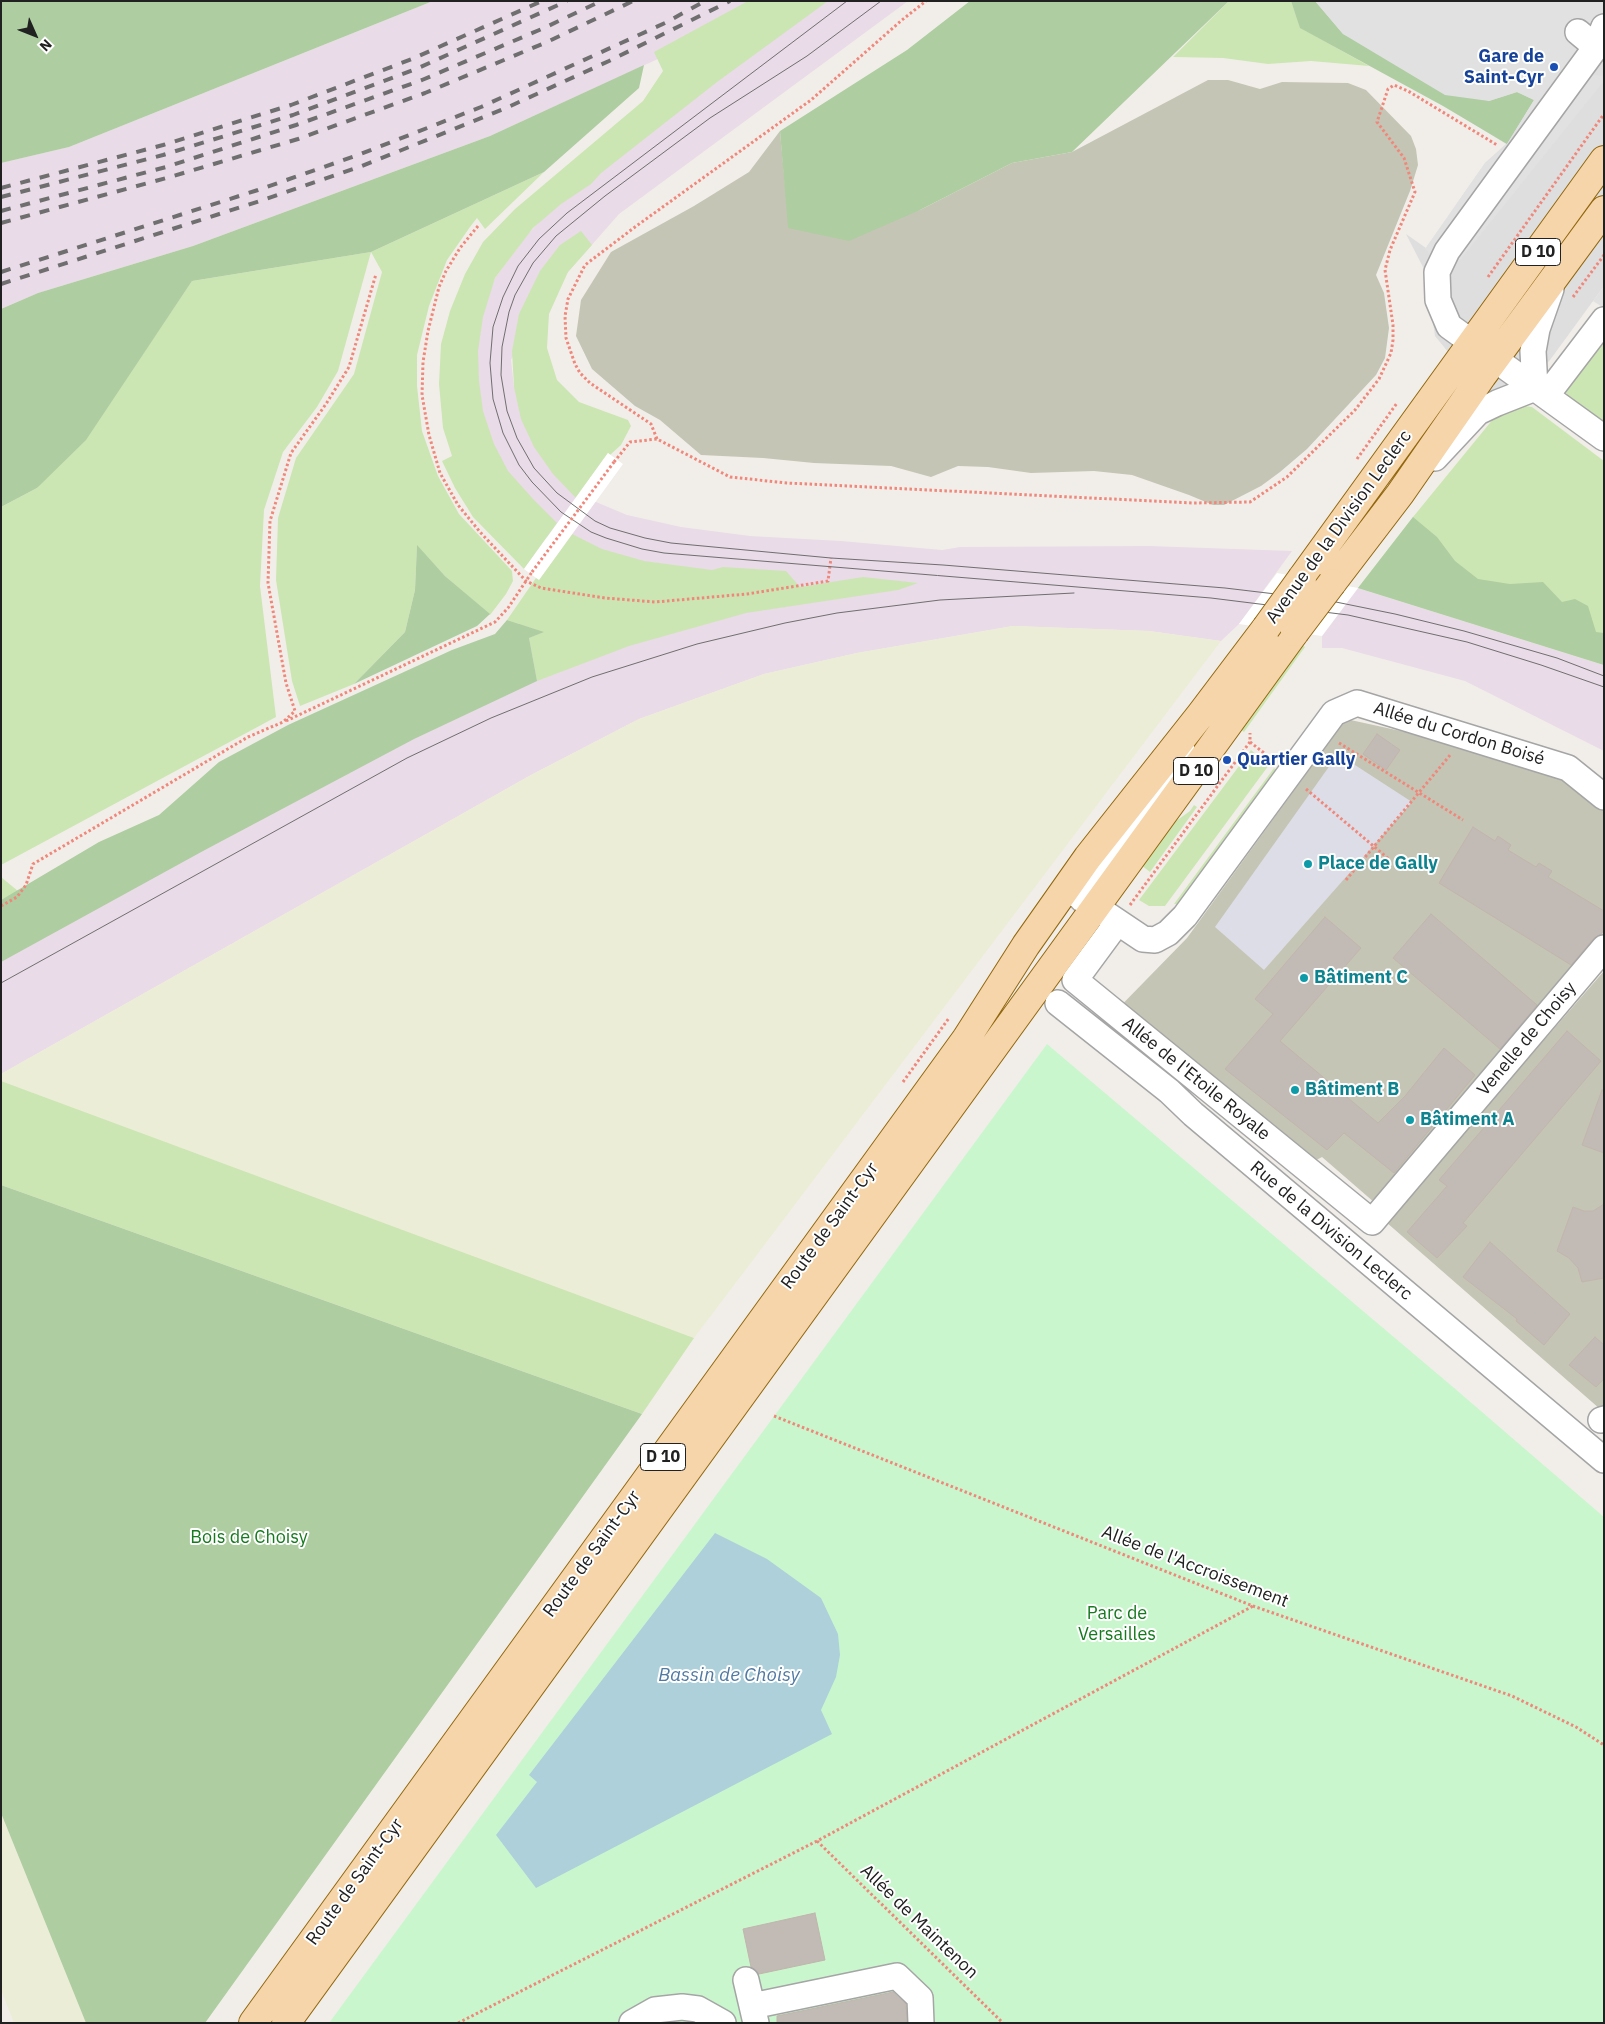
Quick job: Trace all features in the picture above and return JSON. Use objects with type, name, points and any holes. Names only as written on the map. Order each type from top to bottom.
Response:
[{"type":"main road","name":"Avenue de la Division Leclerc","points":[[1090,904],[1088,857],[1266,628],[1604,160]]},
{"type":"main road","name":"Avenue de la Division Leclerc","points":[[1090,904],[1400,494],[1494,360],[1604,210]]},
{"type":"main road","name":"Route de Saint-Cyr","points":[[253,2023],[966,1039],[1026,945],[1090,904]]},
{"type":"main road","name":"Route de Saint-Cyr","points":[[286,2023],[1090,904]]},
{"type":"street","points":[[1593,35],[1515,160],[1447,251],[1437,272],[1438,300],[1449,326],[1604,438]]},
{"type":"street","points":[[1541,392],[1533,351],[1537,329],[1556,277]]},
{"type":"street","points":[[1400,494],[1478,412],[1497,403],[1541,392],[1604,320]]},
{"type":"street","name":"Allée du Cordon Boisé","points":[[1090,904],[1143,939],[1155,940],[1168,933],[1185,916],[1334,713],[1357,703],[1568,768],[1604,797]]},
{"type":"street","name":"Allée de l'Etoile Royale","points":[[1090,904],[1075,980],[1372,1222]]},
{"type":"street","name":"Venelle de Choisy","points":[[1372,1222],[1604,948]]},
{"type":"street","name":"Rue de la Division Leclerc","points":[[1058,1003],[1169,1092],[1208,1127],[1604,1460]]},
{"type":"street","points":[[746,1980],[754,2014],[897,1976],[920,1998],[922,2023]]},
{"type":"street","points":[[632,2023],[655,2010],[682,2007],[698,2009],[723,2023]]},
{"type":"path","points":[[657,439],[651,424],[590,383],[580,373],[575,364],[566,338],[565,316],[568,299],[585,265],[811,100],[926,1]]},
{"type":"path","points":[[1,906],[17,897],[26,885],[33,864],[248,737],[284,722],[495,622],[508,608],[526,580],[630,442],[657,439],[730,477],[787,483],[1193,503],[1250,502],[1287,477],[1355,410],[1379,379],[1389,359],[1393,340],[1385,270],[1390,250],[1415,192],[1404,158],[1377,122],[1388,89],[1394,85],[1408,91],[1499,146],[1515,160]]},
{"type":"path","points":[[1486,280],[1604,114]]},
{"type":"path","points":[[478,226],[460,248],[446,271],[440,287],[424,354],[422,395],[429,435],[440,473],[458,505],[480,532],[526,580],[541,588],[605,598],[655,602],[747,594],[828,581],[830,558]]},
{"type":"path","points":[[284,722],[295,711],[286,683],[268,583],[270,521],[291,453],[326,404],[349,367],[376,274]]},
{"type":"path","points":[[1332,750],[1342,736]]},
{"type":"path","points":[[1346,880],[1466,736]]},
{"type":"path","points":[[1250,742],[1269,757]]},
{"type":"path","points":[[1338,742],[1464,820]]},
{"type":"path","points":[[1301,784],[1390,860]]},
{"type":"path","points":[[1299,796],[1305,788]]},
{"type":"path","name":"Allée de l'Accroissement","points":[[774,1416],[1253,1606],[1512,1696],[1576,1727],[1604,1745]]},
{"type":"path","points":[[458,2023],[816,1841],[1253,1606]]},
{"type":"path","name":"Allée de Maintenon","points":[[816,1841],[1003,2023]]},
{"type":"shaded area","points":[[433,1],[774,1],[745,19],[490,136],[193,246],[38,293],[1,309],[1,163],[69,147]]},
{"type":"shaded area","points":[[806,1],[908,1],[619,214],[568,272],[534,320],[511,360],[514,387],[573,485],[596,502],[627,515],[681,527],[750,536],[841,541],[942,550],[960,547],[1149,546],[1292,551],[1239,624],[1221,641],[1149,631],[1013,626],[857,653],[764,674],[639,719],[531,775],[1,1074],[1,945],[495,650],[582,556],[542,535],[511,503],[459,370],[495,278],[526,236],[557,203]]},
{"type":"shaded area","points":[[1315,1],[1604,1],[1604,286],[1550,360],[1498,413],[1435,336],[1426,273],[1406,234],[1426,248],[1485,163],[1506,144],[1336,39]]},
{"type":"shaded area","points":[[1315,1],[1604,1],[1604,61],[1592,75],[1604,76],[1604,81],[1461,259],[1445,270],[1425,249],[1485,163],[1507,144],[1534,100],[1517,92],[1489,101],[1445,95],[1343,34]]},
{"type":"shaded area","points":[[1208,80],[1228,80],[1260,89],[1282,82],[1348,83],[1366,90],[1411,136],[1416,149],[1418,165],[1410,191],[1376,275],[1384,293],[1389,328],[1385,358],[1376,375],[1307,449],[1261,486],[1224,505],[1213,505],[1132,475],[1094,471],[1031,473],[988,467],[958,466],[931,477],[891,466],[701,455],[660,420],[635,406],[592,369],[576,336],[581,300],[611,252],[694,206],[749,172],[780,131],[789,228],[920,210],[1012,163],[1072,152]]},
{"type":"shaded area","points":[[1604,286],[1604,308],[1593,301]]},
{"type":"shaded area","points":[[1358,588],[1604,665],[1604,751],[1465,681],[1342,648],[1322,648],[1322,636]]},
{"type":"shaded area","points":[[1013,626],[1149,631],[1221,641],[694,1338],[1,1081],[1,1074],[531,775],[639,719],[764,674],[857,653]]},
{"type":"shaded area","points":[[1346,719],[1506,754],[1567,778],[1604,809],[1604,932],[1375,1203],[1322,1157],[1311,1163],[1179,1059],[1141,1057],[1103,1024],[1187,938]]},
{"type":"shaded area","name":"Place de Gally","points":[[1338,754],[1412,802],[1264,970],[1215,927]]},
{"type":"shaded area","points":[[1604,971],[1604,1407],[1600,1409],[1386,1222]]},
{"type":"shaded area","points":[[1,1813],[86,2023],[14,2023],[1,1990]]},
{"type":"green space","points":[[1,1],[433,1],[69,147],[1,163]]},
{"type":"green space","points":[[748,1],[828,1],[717,82],[601,173],[591,184],[561,204],[533,228],[495,278],[483,317],[478,351],[483,411],[494,444],[508,471],[557,523],[524,569],[473,517],[455,488],[442,461],[452,456],[443,428],[439,384],[441,344],[450,311],[465,274],[483,242],[515,209],[643,101],[663,71],[654,52]]},
{"type":"green space","points":[[970,1],[1229,1],[1072,152],[1012,163],[920,210],[849,241],[788,228],[780,131],[907,50]]},
{"type":"green space","points":[[1229,1],[1291,1],[1301,28],[1369,66],[1311,61],[1268,64],[1223,58],[1173,57]]},
{"type":"green space","points":[[1291,1],[1315,1],[1343,34],[1489,101],[1517,92],[1534,100],[1507,144],[1443,106],[1300,28]]},
{"type":"green space","points":[[644,65],[639,88],[544,172],[371,252],[192,281],[86,440],[37,488],[1,507],[1,309],[38,293],[193,246],[490,136]]},
{"type":"green space","points":[[544,172],[485,229],[477,218],[447,260],[429,306],[417,355],[417,386],[422,431],[438,476],[459,514],[512,571],[513,581],[490,615],[445,576],[417,546],[415,590],[405,632],[354,684],[300,706],[292,681],[276,580],[278,518],[296,458],[354,374],[382,272],[371,252]]},
{"type":"green space","points":[[581,231],[592,245],[568,272],[549,314],[547,348],[557,380],[579,402],[628,420],[631,426],[621,445],[610,455],[608,453],[576,498],[553,474],[534,447],[521,419],[514,387],[512,351],[519,314],[540,271],[560,245]]},
{"type":"green space","points":[[371,252],[338,371],[317,407],[283,452],[264,510],[260,586],[276,717],[1,865],[1,507],[37,488],[144,352],[192,281]]},
{"type":"green space","points":[[1604,334],[1604,428],[1571,403],[1565,390]]},
{"type":"green space","points":[[1517,405],[1532,407],[1604,461],[1604,665],[1358,588],[1498,413]]},
{"type":"green space","points":[[1413,517],[1437,537],[1455,561],[1478,579],[1510,584],[1543,582],[1562,602],[1575,599],[1588,606],[1596,632],[1604,633],[1604,665],[1358,588]]},
{"type":"green space","points":[[572,534],[602,549],[644,561],[712,570],[723,567],[786,571],[800,587],[863,577],[918,583],[898,590],[746,613],[629,646],[537,681],[529,638],[543,632],[507,620],[536,578],[539,579]]},
{"type":"green space","points":[[417,545],[445,576],[490,614],[477,626],[354,684],[405,632],[415,590]]},
{"type":"green space","points":[[507,620],[544,632],[529,638],[537,681],[414,739],[203,851],[1,962],[1,900],[99,842],[159,815],[219,762],[288,725],[452,650],[495,634]]},
{"type":"green space","points":[[1301,644],[1305,647],[1244,732],[1241,730]]},
{"type":"green space","points":[[1251,750],[1269,765],[1165,906],[1149,906],[1139,900]]},
{"type":"green space","points":[[1274,768],[1279,772],[1183,905],[1174,904]]},
{"type":"green space","points":[[1194,805],[1197,807],[1150,872],[1141,865],[1169,826],[1190,811]]},
{"type":"green space","points":[[1,877],[18,891],[1,900]]},
{"type":"green space","name":"Parc de Versailles","points":[[1047,1044],[1604,1517],[1604,2023],[329,2023]]},
{"type":"green space","points":[[1,1081],[694,1338],[642,1414],[1,1185]]},
{"type":"green space","name":"Bois de Choisy","points":[[1,1185],[642,1414],[205,2023],[86,2023],[1,1813]]},
{"type":"water","name":"Bassin de Choisy","points":[[715,1533],[767,1559],[821,1598],[838,1634],[840,1655],[836,1677],[821,1710],[832,1734],[536,1888],[496,1835],[537,1782],[529,1775]]},
{"type":"pier","points":[[608,453],[623,464],[539,580],[524,569]]},
{"type":"pier","points":[[1277,573],[1358,588],[1322,636],[1239,624]]},
{"type":"building","points":[[1377,734],[1400,750],[1386,770],[1363,754]]},
{"type":"building","points":[[1473,827],[1495,841],[1498,836],[1511,845],[1508,850],[1536,867],[1539,863],[1552,871],[1548,877],[1604,911],[1604,930],[1593,939],[1571,965],[1439,883]]},
{"type":"building","points":[[1431,914],[1537,1005],[1500,1049],[1393,958]]},
{"type":"building","points":[[1325,917],[1361,948],[1280,1041],[1378,1123],[1405,1096],[1444,1048],[1475,1075],[1394,1173],[1344,1133],[1327,1150],[1225,1069],[1273,1014],[1255,999]]},
{"type":"building","points":[[1567,1031],[1601,1061],[1463,1223],[1467,1226],[1437,1258],[1407,1232],[1447,1186],[1439,1180]]},
{"type":"building","points":[[1602,1090],[1604,1091],[1604,1153],[1582,1145]]},
{"type":"building","points":[[1604,1204],[1604,1278],[1582,1282],[1578,1268],[1569,1258],[1557,1251],[1573,1207],[1584,1211],[1593,1211]]},
{"type":"building","points":[[1490,1242],[1570,1314],[1544,1345],[1516,1321],[1517,1319],[1463,1277]]},
{"type":"building","points":[[1595,1337],[1604,1345],[1604,1379],[1596,1387],[1569,1365]]},
{"type":"building","points":[[815,1913],[825,1960],[759,1974],[751,1967],[743,1929]]},
{"type":"building","points":[[893,1992],[906,2004],[907,2023],[777,2023],[777,2016]]},
{"type":"tram line","points":[[847,1],[567,213],[539,239],[518,266],[503,297],[493,327],[490,363],[493,399],[503,433],[519,465],[532,482],[561,512],[591,532],[606,538],[642,549],[664,553],[1211,598],[1348,615],[1467,642],[1604,687]]},
{"type":"tram line","points":[[881,1],[807,56],[710,118],[605,196],[556,236],[533,263],[515,295],[509,312],[502,347],[501,375],[507,411],[517,438],[534,468],[557,493],[595,521],[610,528],[671,543],[831,558],[943,565],[1225,588],[1326,600],[1464,631],[1557,658],[1604,676]]},
{"type":"tram line","points":[[1,983],[407,758],[491,718],[592,677],[697,644],[837,613],[940,600],[1074,593]]},
{"type":"railway","points":[[1,188],[163,145],[291,105],[412,59],[542,1]]},
{"type":"railway","points":[[1,197],[163,155],[293,115],[416,69],[567,1]]},
{"type":"railway","points":[[1,211],[166,167],[296,125],[422,80],[544,28],[601,1]]},
{"type":"railway","points":[[1,223],[170,177],[298,139],[425,93],[547,42],[633,1]]},
{"type":"railway","points":[[1,272],[258,190],[358,155],[481,107],[665,23],[705,1]]},
{"type":"railway","points":[[1,284],[266,199],[362,166],[506,108],[609,61],[730,1]]},
{"type":"place","name":"Gare de Saint-Cyr","points":[[1554,67]]},
{"type":"place","name":"Quartier Gally","points":[[1227,760]]},
{"type":"place","name":"Place de Gally","points":[[1308,864]]},
{"type":"place","name":"Bâtiment C","points":[[1304,978]]},
{"type":"place","name":"Bâtiment B","points":[[1295,1090]]},
{"type":"place","name":"Bâtiment A","points":[[1410,1120]]}]
